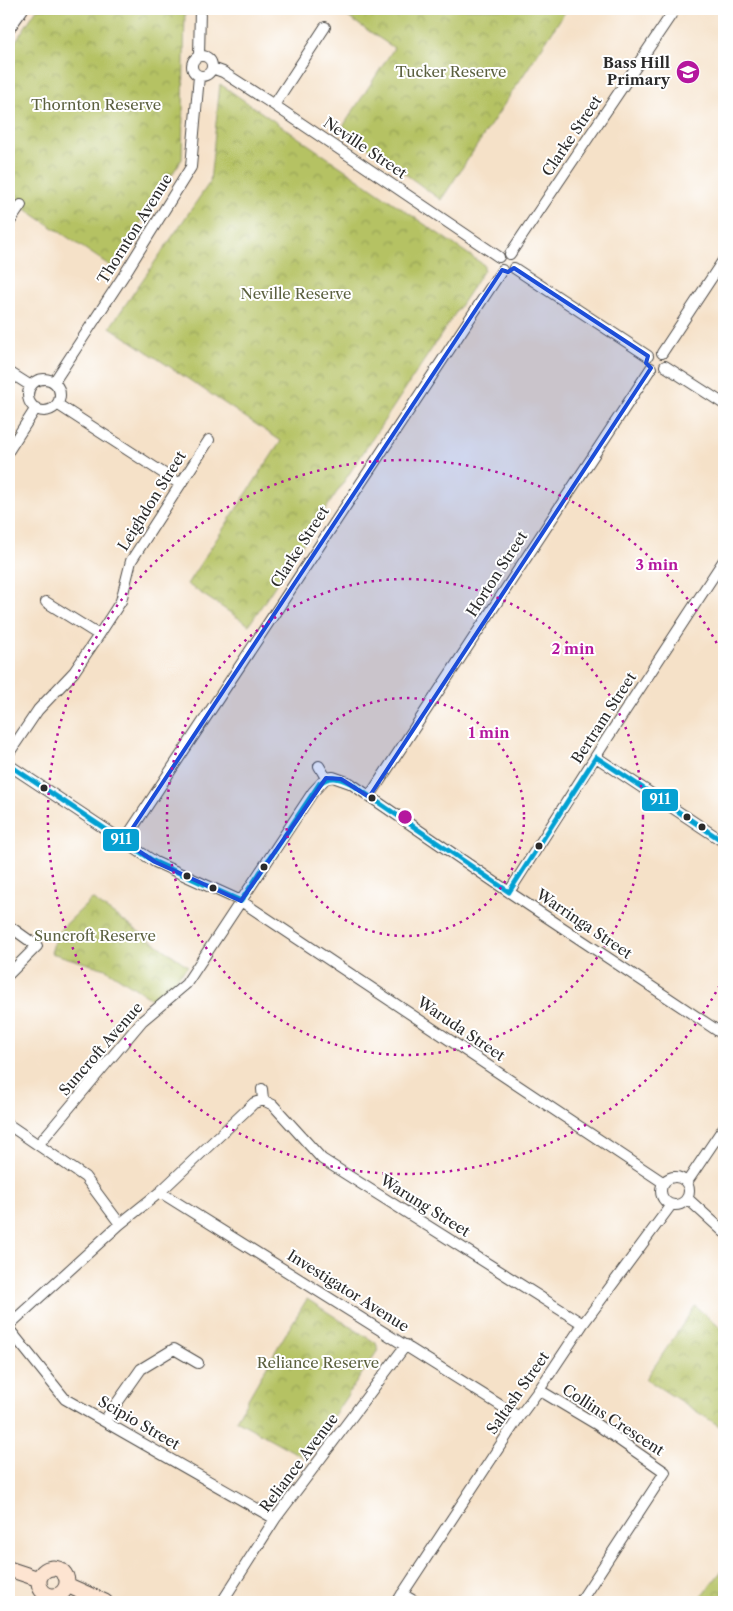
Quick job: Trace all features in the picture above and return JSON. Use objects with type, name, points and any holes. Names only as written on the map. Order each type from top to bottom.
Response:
[{"type":"main road","points":[[48,1568],[58,1569],[65,1575],[66,1589],[59,1595],[45,1599],[40,1588],[39,1579],[41,1574],[48,1568]]},
{"type":"main road","points":[[9,1569],[39,1579]]},
{"type":"main road","points":[[67,1585],[105,1602]]},
{"type":"street","points":[[9,29],[22,9]]},
{"type":"street","name":"Thornton Avenue","points":[[54,382],[124,275],[191,167],[199,76],[191,66],[193,60],[199,56],[200,9]]},
{"type":"street","name":"Clarke Street","points":[[510,254],[675,9]]},
{"type":"street","points":[[274,105],[325,27]]},
{"type":"street","points":[[199,56],[202,55],[209,58],[212,65],[207,75],[199,76]]},
{"type":"street","name":"Neville Street","points":[[212,68],[223,72],[274,105],[499,258]]},
{"type":"street","points":[[9,223],[21,205]]},
{"type":"street","points":[[504,254],[510,254],[515,260],[514,268],[508,271],[502,270],[497,264],[499,258],[504,254]]},
{"type":"street","points":[[662,353],[724,259]]},
{"type":"street","points":[[514,268],[648,356]]},
{"type":"street","name":"Clarke Street","points":[[124,841],[502,270]]},
{"type":"street","points":[[654,352],[662,353],[666,359],[665,366],[658,370],[651,368],[647,363],[648,356],[654,352]]},
{"type":"street","points":[[665,366],[724,404]]},
{"type":"street","name":"Horton Street","points":[[369,796],[651,368]]},
{"type":"street","points":[[9,372],[31,386]]},
{"type":"street","points":[[44,379],[54,382],[60,395],[57,404],[50,409],[41,410],[36,408],[30,401],[29,391],[31,386],[34,382],[44,379]]},
{"type":"street","points":[[57,404],[180,484]]},
{"type":"street","points":[[9,450],[36,408]]},
{"type":"street","name":"Leighdon Street","points":[[9,753],[38,710],[74,672],[121,601],[132,561],[209,440]]},
{"type":"street","name":"Bertram Street","points":[[509,892],[724,560]]},
{"type":"street","points":[[46,602],[99,635]]},
{"type":"street","points":[[596,757],[724,842]]},
{"type":"street","name":"Waruda Street","points":[[9,765],[155,862],[241,901],[664,1183]]},
{"type":"street","points":[[241,901],[313,792],[326,778],[319,766]]},
{"type":"street","name":"Warringa Street","points":[[326,778],[341,779],[369,796],[724,1035]]},
{"type":"street","name":"Suncroft Avenue","points":[[38,1145],[142,1021],[186,984],[241,901]]},
{"type":"street","points":[[9,926],[37,946],[9,974]]},
{"type":"street","points":[[9,1325],[120,1224],[160,1192],[254,1103],[263,1100],[262,1089]]},
{"type":"street","name":"Warung Street","points":[[263,1100],[273,1105],[322,1159],[583,1324]]},
{"type":"street","points":[[9,1125],[85,1177],[120,1224]]},
{"type":"street","points":[[687,1182],[724,1127]]},
{"type":"street","points":[[675,1176],[684,1179],[690,1191],[688,1199],[680,1205],[671,1205],[662,1196],[661,1187],[664,1183],[675,1176]]},
{"type":"street","name":"Investigator Avenue","points":[[160,1192],[519,1417]]},
{"type":"street","points":[[688,1199],[724,1232]]},
{"type":"street","name":"Saltash Street","points":[[399,1598],[583,1324],[671,1205]]},
{"type":"street","name":"Scipio Street","points":[[9,1329],[65,1399],[275,1518]]},
{"type":"street","name":"Reliance Avenue","points":[[222,1602],[275,1518],[406,1345]]},
{"type":"street","points":[[105,1420],[141,1370],[174,1349],[198,1363]]},
{"type":"street","name":"Collins Crescent","points":[[539,1390],[596,1424],[665,1472],[580,1602]]},
{"type":"street","points":[[399,1598],[416,1602]]},
{"type":"highlighted area","points":[[514,268],[648,356],[646,363],[651,368],[369,797],[341,779],[326,778],[241,901],[155,862],[124,841],[502,270],[508,272]]},
{"type":"green space","name":"Thornton Reserve","points":[[37,9],[185,9],[182,159],[112,267],[9,198],[9,51]]},
{"type":"green space","name":"Tucker Reserve","points":[[336,9],[567,9],[441,200],[342,128],[394,48]]},
{"type":"green space","name":"Neville Reserve","points":[[220,84],[484,265],[484,270],[249,625],[187,584],[281,441],[110,327],[210,182]]},
{"type":"green space","name":"Suncroft Reserve","points":[[92,899],[188,966],[156,1002],[106,969],[51,953],[57,933]]},
{"type":"green space","name":"Reliance Reserve","points":[[307,1299],[376,1343],[378,1350],[305,1458],[236,1420]]},
{"type":"green space","points":[[695,1306],[724,1331],[724,1429],[646,1379]]},
{"type":"green space","points":[[724,1568],[724,1602],[697,1602]]},
{"type":"transit line","name":"911","points":[[596,757],[724,842]]},
{"type":"transit line","name":"911","points":[[509,892],[596,757]]},
{"type":"transit line","name":"911","points":[[9,765],[155,862],[241,901]]},
{"type":"transit line","name":"911","points":[[241,901],[320,783],[331,778],[350,783],[509,892]]},
{"type":"place","name":"Bass Hill Primary","points":[[688,72]]}]
